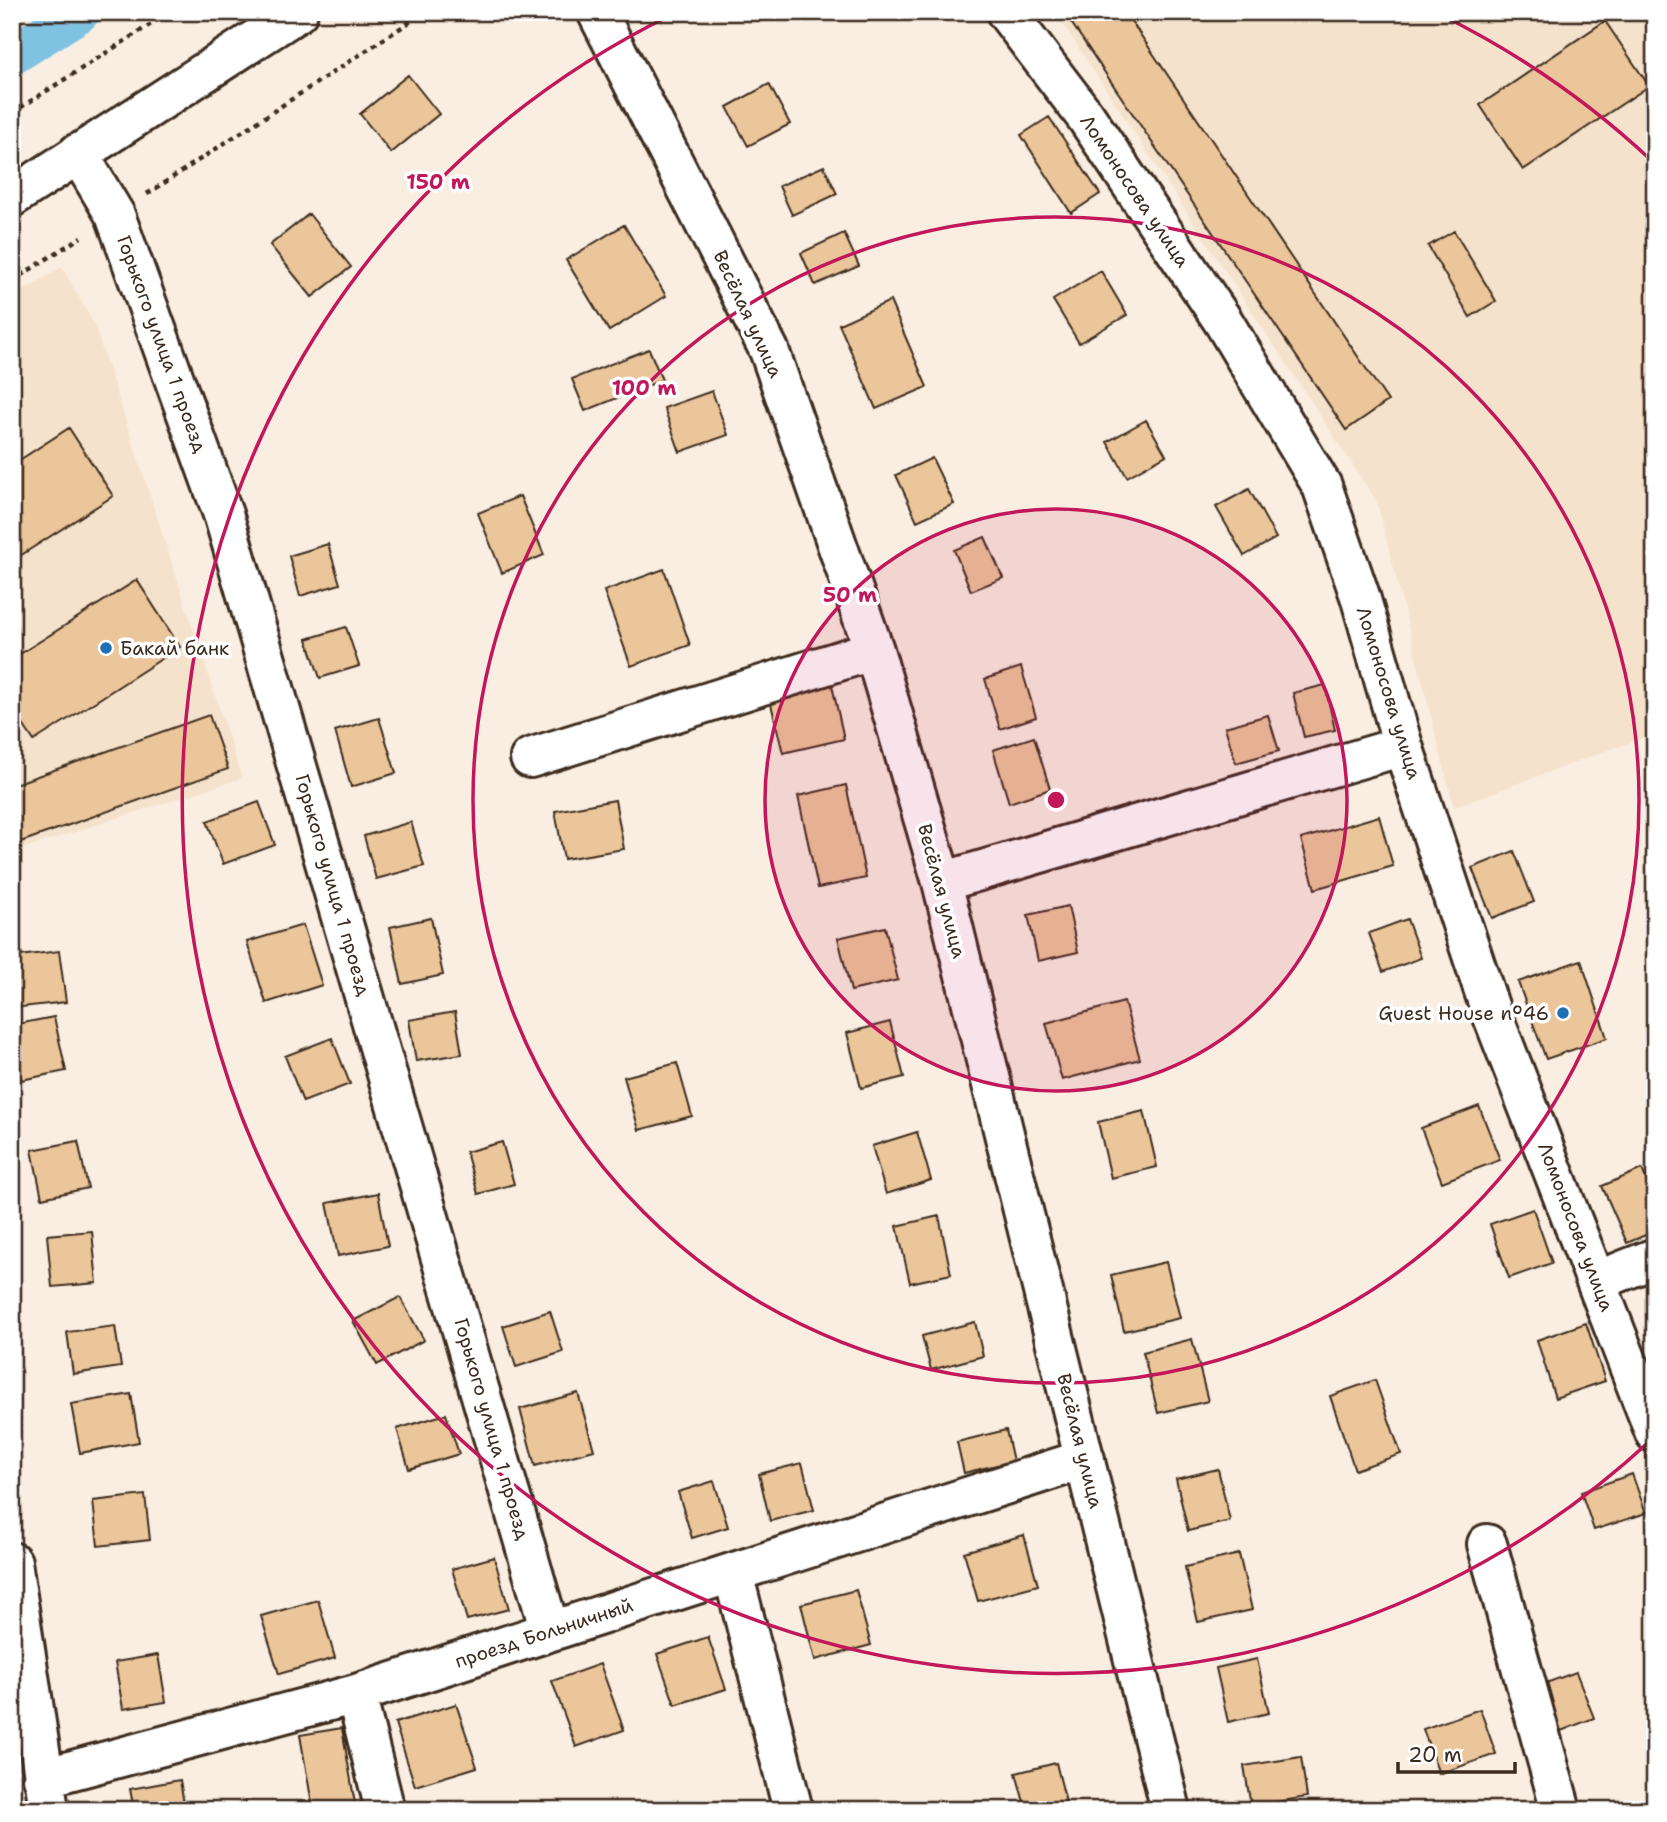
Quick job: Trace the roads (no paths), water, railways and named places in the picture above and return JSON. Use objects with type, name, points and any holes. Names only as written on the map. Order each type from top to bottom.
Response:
[{"type":"street","points":[[12,197],[298,12]]},
{"type":"street","name":"Весёлая улица","points":[[597,12],[769,350],[874,650],[942,882],[1171,1810]]},
{"type":"street","name":"Ломоносова улица","points":[[1006,12],[1086,117],[1223,321],[1322,486],[1360,596],[1403,746],[1490,1009],[1655,1433]]},
{"type":"street","name":"Горького улица 1 проезд","points":[[78,153],[116,215],[224,517],[550,1630]]},
{"type":"street","points":[[530,758],[874,650]]},
{"type":"street","points":[[942,882],[1403,746]]},
{"type":"street","points":[[1597,1281],[1655,1258]]},
{"type":"street","name":"проезд Больничный","points":[[46,1794],[1084,1459]]},
{"type":"street","points":[[1487,1544],[1561,1810]]},
{"type":"street","points":[[12,1562],[46,1794]]},
{"type":"street","points":[[733,1573],[793,1810]]},
{"type":"street","points":[[356,1694],[386,1810]]},
{"type":"waterway","points":[[12,55],[80,12]]},
{"type":"place","name":"Бакай банк","points":[[106,648]]},
{"type":"place","name":"Guest House n°46","points":[[1563,1013]]}]
